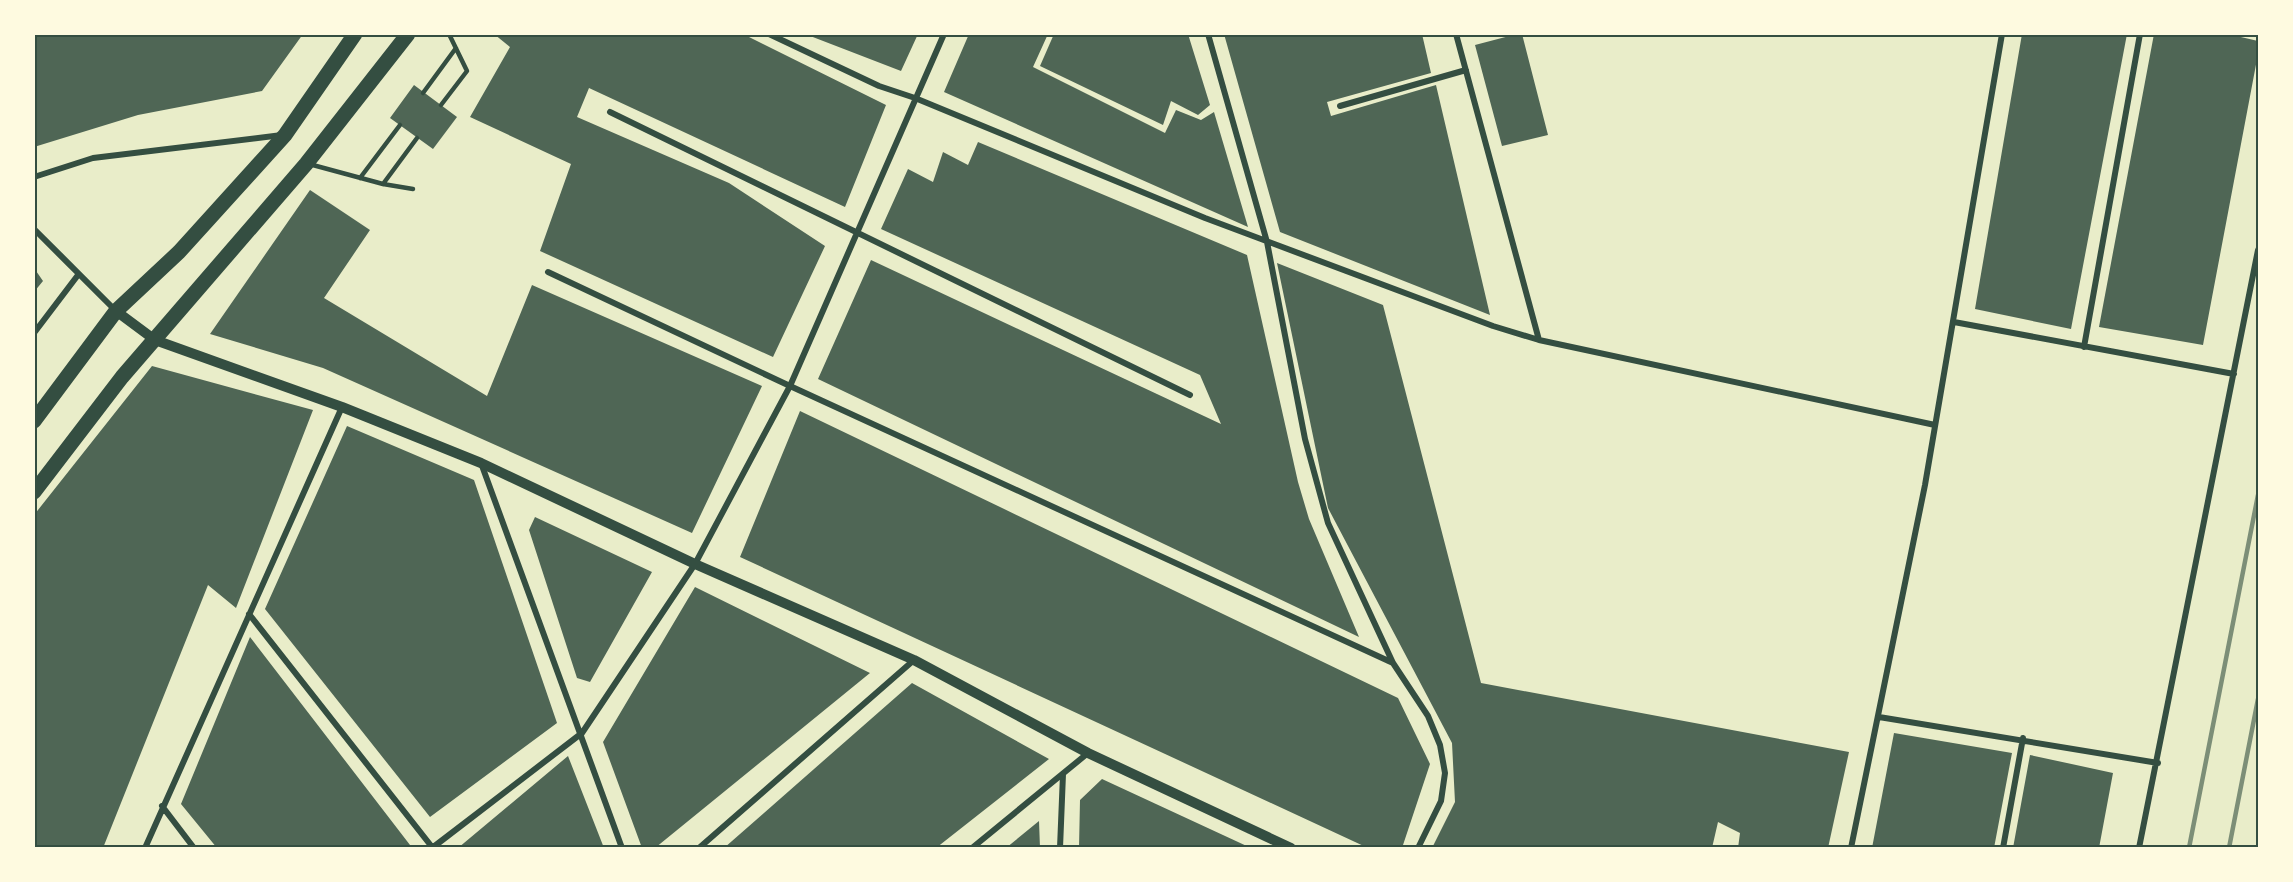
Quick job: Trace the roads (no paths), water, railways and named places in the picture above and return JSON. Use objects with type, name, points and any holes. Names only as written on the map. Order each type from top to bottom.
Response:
[{"type":"main road","points":[[34,421],[116,311],[179,252],[285,135],[355,34]]},
{"type":"main road","points":[[34,492],[122,377],[306,164],[408,34]]},
{"type":"street","points":[[769,34],[879,86],[915,98],[1267,242],[1493,326],[1539,340],[1935,425]]},
{"type":"street","points":[[249,614],[432,847],[582,733],[695,564],[790,386],[944,34]]},
{"type":"street","points":[[1208,34],[1267,242],[1305,439],[1328,523],[1393,663],[1428,716],[1440,745],[1445,774],[1441,801],[1418,848]]},
{"type":"street","points":[[1456,34],[1539,340]]},
{"type":"street","points":[[1851,848],[1879,717],[1935,425],[2002,34]]},
{"type":"street","points":[[2084,347],[2140,34]]},
{"type":"street","points":[[1340,106],[1466,70]]},
{"type":"street","points":[[610,112],[1190,395]]},
{"type":"street","points":[[34,177],[93,158],[285,135]]},
{"type":"street","points":[[34,229],[116,311],[155,340],[342,407],[481,464],[695,564],[914,660],[1088,753],[1291,848]]},
{"type":"street","points":[[2139,848],[2259,250]]},
{"type":"street","points":[[548,272],[790,386],[1393,663]]},
{"type":"street","points":[[34,333],[78,275]]},
{"type":"street","points":[[1954,322],[2234,374]]},
{"type":"street","points":[[145,848],[342,407]]},
{"type":"street","points":[[481,464],[582,733],[622,848]]},
{"type":"street","points":[[699,848],[914,660]]},
{"type":"street","points":[[1879,717],[2023,738],[2158,762]]},
{"type":"street","points":[[2003,848],[2023,738]]},
{"type":"street","points":[[972,848],[1088,753]]},
{"type":"street","points":[[1060,848],[1063,774]]},
{"type":"street","points":[[162,806],[194,848]]},
{"type":"lane","points":[[441,105],[467,70],[449,34]]},
{"type":"lane","points":[[423,93],[456,48]]},
{"type":"lane","points":[[360,178],[400,125]]},
{"type":"lane","points":[[383,184],[417,138]]},
{"type":"lane","points":[[306,164],[383,184],[413,189]]},
{"type":"railway","points":[[2189,848],[2258,495]]},
{"type":"railway","points":[[2229,848],[2258,699]]}]
